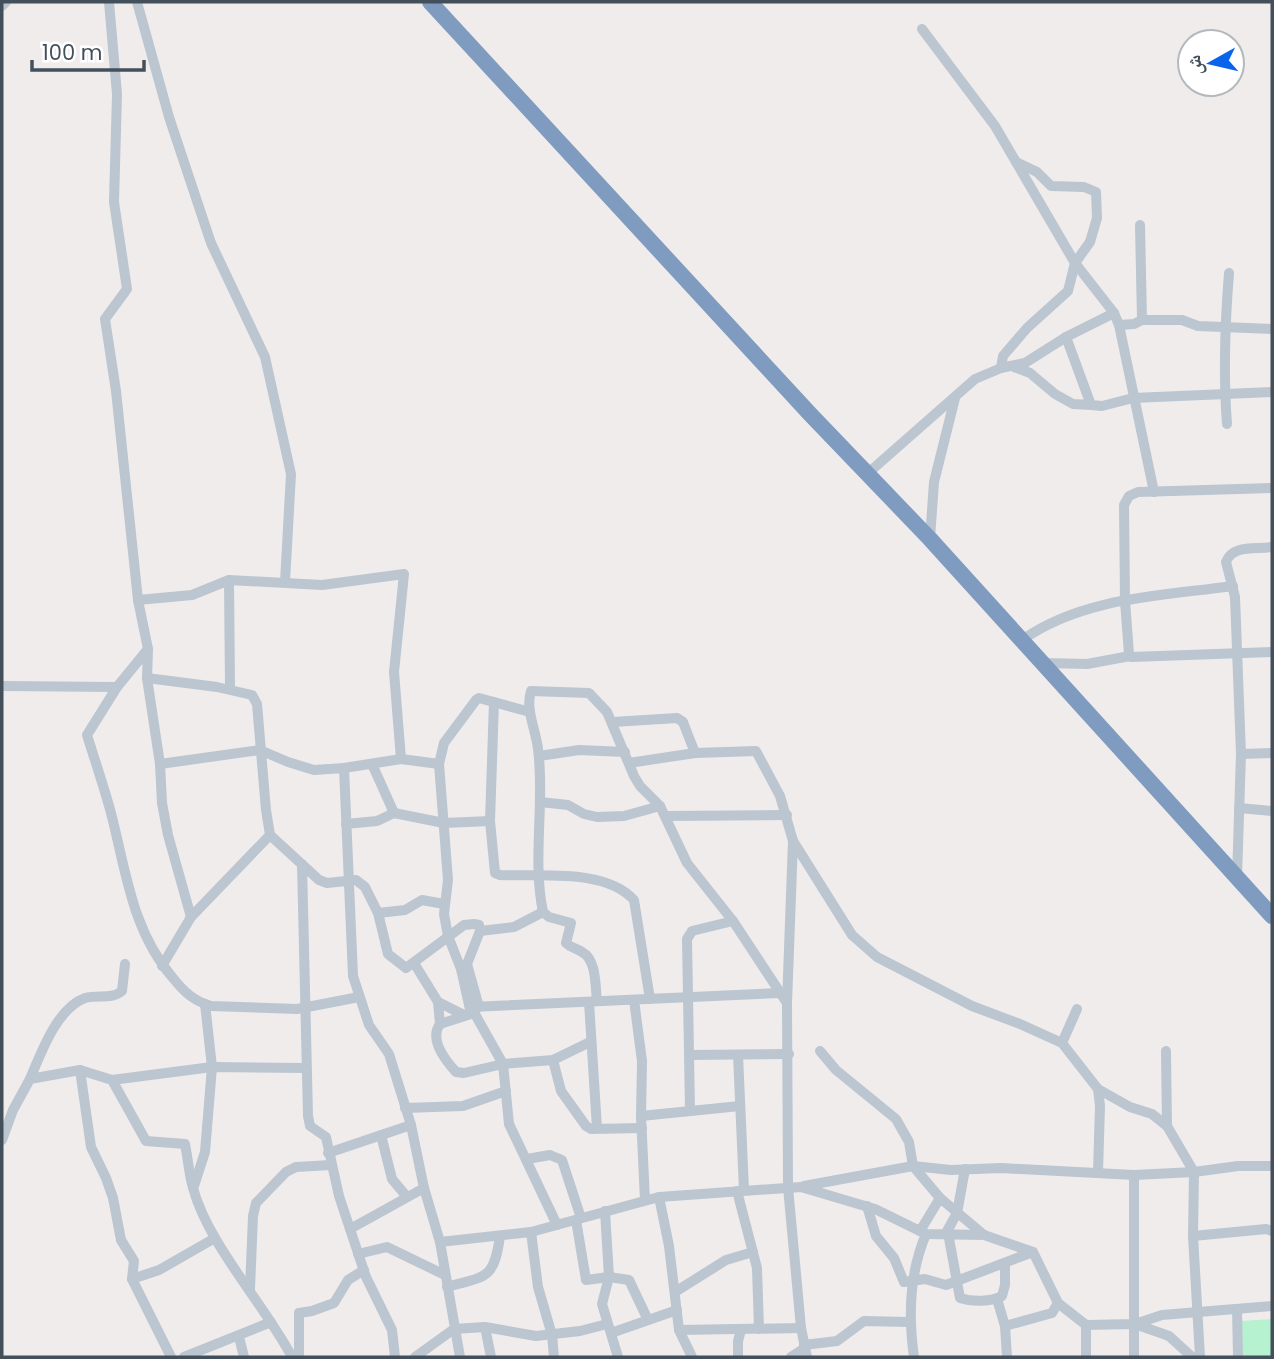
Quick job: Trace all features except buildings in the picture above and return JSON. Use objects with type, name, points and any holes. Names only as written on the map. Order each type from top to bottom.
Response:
[{"type":"highway","points":[[430,2],[545,129],[930,539],[1272,916]]},
{"type":"street","points":[[2,6],[6,2]]},
{"type":"street","points":[[109,2],[117,94],[114,202],[127,289],[105,319],[116,391],[138,600],[148,649],[147,678],[160,764],[162,803],[191,917]]},
{"type":"street","points":[[137,2],[169,117],[211,243],[254,332],[268,368],[291,474],[285,582]]},
{"type":"street","points":[[922,29],[995,126],[1075,263],[1114,313],[1119,325],[1154,492]]},
{"type":"street","points":[[1001,368],[1003,356],[1027,328],[1068,290],[1075,263],[1090,242],[1097,218],[1096,192],[1084,187],[1051,186],[1037,172],[1016,162]]},
{"type":"street","points":[[1140,225],[1142,320]]},
{"type":"street","points":[[1227,424],[1224,393],[1229,273]]},
{"type":"street","points":[[867,474],[975,379],[1001,368],[1025,363],[1066,337],[1114,313]]},
{"type":"street","points":[[1119,325],[1134,324],[1142,320],[1182,320],[1198,326],[1272,329]]},
{"type":"street","points":[[1066,337],[1091,405]]},
{"type":"street","points":[[1014,367],[1030,373],[1055,394],[1073,404],[1102,406],[1133,398],[1272,391]]},
{"type":"street","points":[[930,539],[933,482],[955,398]]},
{"type":"street","points":[[1130,656],[1125,601],[1125,500],[1133,494],[1154,492],[1272,488]]},
{"type":"street","points":[[1237,877],[1241,754],[1233,586],[1226,568],[1226,559],[1230,554],[1242,549],[1272,547]]},
{"type":"street","points":[[138,600],[192,595],[229,580],[322,585],[404,574],[394,672],[401,759]]},
{"type":"street","points":[[229,580],[230,689]]},
{"type":"street","points":[[1022,640],[1054,621],[1097,606],[1233,586]]},
{"type":"street","points":[[148,649],[117,687],[88,735],[135,911],[162,966],[186,994],[205,1004],[305,1008],[359,997]]},
{"type":"street","points":[[1043,663],[1087,664],[1130,656],[1272,652]]},
{"type":"street","points":[[147,678],[230,689],[252,695],[256,700],[271,835],[323,882],[358,881],[365,887],[378,913],[388,954],[406,968],[464,925],[479,925],[480,931],[464,967]]},
{"type":"street","points":[[2,686],[117,687]]},
{"type":"street","points":[[597,1128],[590,1042],[593,967],[582,952],[572,949],[566,943],[571,923],[549,917],[543,912],[539,757],[530,712],[531,691],[584,692],[593,695],[613,722],[640,786],[666,816],[687,863],[733,921],[784,998]]},
{"type":"street","points":[[530,712],[479,698],[473,702],[444,743],[439,764],[448,880],[444,904],[448,936],[464,967],[471,1011],[503,1064],[509,1124],[557,1225]]},
{"type":"street","points":[[494,702],[490,821],[495,873],[575,877],[604,882],[619,887],[635,900],[650,999]]},
{"type":"street","points":[[613,722],[677,718],[683,722],[695,753]]},
{"type":"street","points":[[160,764],[260,750],[307,769],[344,768],[401,759],[439,764]]},
{"type":"street","points":[[539,757],[579,750],[627,758],[756,751],[780,796],[793,841],[784,998],[789,1054],[788,1187],[805,1351]]},
{"type":"street","points":[[1241,754],[1272,753]]},
{"type":"street","points":[[372,764],[394,813]]},
{"type":"street","points":[[344,768],[351,954],[359,997],[369,1025],[389,1054],[411,1125],[424,1188],[440,1242],[460,1357]]},
{"type":"street","points":[[540,802],[562,804],[597,817],[624,816],[660,806]]},
{"type":"street","points":[[1239,808],[1272,811]]},
{"type":"street","points":[[346,824],[377,821],[394,813],[443,823],[490,821]]},
{"type":"street","points":[[666,816],[787,815]]},
{"type":"street","points":[[162,966],[191,917],[271,835]]},
{"type":"street","points":[[793,841],[852,935],[877,957],[972,1006],[1062,1043],[1098,1088],[1140,1111],[1152,1114],[1167,1126],[1194,1172],[1200,1357]]},
{"type":"street","points":[[302,864],[307,1116],[310,1126],[324,1134],[358,1254],[388,1320],[395,1357]]},
{"type":"street","points":[[378,913],[405,910],[422,900],[444,904]]},
{"type":"street","points":[[480,931],[514,927],[543,912]]},
{"type":"street","points":[[690,1111],[687,939],[689,933],[733,921]]},
{"type":"street","points":[[414,963],[438,1002],[440,1024],[436,1033],[441,1052],[456,1072],[464,1073],[503,1064],[554,1060],[590,1042]]},
{"type":"street","points":[[2,1140],[13,1110],[45,1044],[68,1006],[87,997],[116,996],[122,991],[125,964]]},
{"type":"street","points":[[440,1024],[471,1011],[650,999],[784,998]]},
{"type":"street","points":[[634,1000],[642,1061],[645,1200]]},
{"type":"street","points":[[438,1002],[471,1011]]},
{"type":"street","points":[[193,1189],[205,1152],[212,1067],[205,1004]]},
{"type":"street","points":[[1062,1043],[1077,1009]]},
{"type":"street","points":[[820,1051],[836,1070],[896,1119],[909,1142],[913,1166],[940,1198],[984,1235]]},
{"type":"street","points":[[1166,1051],[1167,1126]]},
{"type":"street","points":[[690,1055],[789,1054]]},
{"type":"street","points":[[738,1055],[740,1190],[757,1268],[759,1329]]},
{"type":"street","points":[[554,1060],[561,1091],[591,1129],[642,1122],[690,1111],[740,1106]]},
{"type":"street","points":[[30,1079],[80,1070],[112,1080],[212,1067],[306,1068]]},
{"type":"street","points":[[80,1070],[91,1147],[110,1188],[121,1240],[134,1261],[132,1279],[171,1357]]},
{"type":"street","points":[[112,1080],[146,1141],[185,1144],[193,1189],[215,1238],[292,1357]]},
{"type":"street","points":[[1098,1088],[1098,1172]]},
{"type":"street","points":[[405,1108],[463,1106],[506,1091]]},
{"type":"street","points":[[328,1153],[411,1125]]},
{"type":"street","points":[[381,1135],[392,1179],[407,1197]]},
{"type":"street","points":[[527,1159],[550,1156],[562,1160],[578,1219],[584,1277],[586,1280],[609,1277],[629,1280],[648,1320]]},
{"type":"street","points":[[250,1290],[256,1203],[286,1172],[296,1167],[331,1166]]},
{"type":"street","points":[[440,1242],[531,1232],[659,1197],[801,1187],[913,1166],[1134,1175],[1194,1172],[1238,1166],[1272,1166]]},
{"type":"street","points":[[965,1169],[957,1213],[947,1233],[960,1298],[968,1301],[997,1298],[1004,1292],[1004,1263]]},
{"type":"street","points":[[1134,1175],[1134,1357]]},
{"type":"street","points":[[801,1187],[867,1206],[923,1233],[984,1235],[1033,1252],[1058,1303],[1086,1325],[1135,1324],[1162,1315],[1272,1306]]},
{"type":"street","points":[[350,1229],[424,1188]]},
{"type":"street","points":[[659,1197],[679,1330],[692,1357]]},
{"type":"street","points":[[914,1357],[909,1322],[914,1281],[923,1233],[940,1198]]},
{"type":"street","points":[[867,1206],[874,1232],[897,1262],[902,1280],[925,1279],[942,1285],[957,1282],[1033,1252]]},
{"type":"street","points":[[605,1211],[609,1277],[601,1304],[618,1357]]},
{"type":"street","points":[[1194,1236],[1266,1229],[1272,1231]]},
{"type":"street","points":[[531,1232],[538,1287],[552,1335],[554,1357]]},
{"type":"street","points":[[447,1287],[487,1273],[497,1261],[500,1236]]},
{"type":"street","points":[[132,1279],[159,1270],[215,1238]]},
{"type":"street","points":[[358,1254],[387,1247],[445,1275]]},
{"type":"street","points":[[675,1292],[726,1260],[753,1252]]},
{"type":"street","points":[[299,1357],[299,1314],[334,1303],[348,1280],[364,1270]]},
{"type":"street","points":[[997,1298],[1005,1326],[1007,1357]]},
{"type":"street","points":[[1005,1326],[1052,1313],[1058,1303]]},
{"type":"street","points":[[1237,1309],[1238,1357]]},
{"type":"street","points":[[415,1357],[454,1329],[485,1327],[536,1336],[552,1335],[609,1328],[648,1320],[677,1310]]},
{"type":"street","points":[[791,1357],[820,1344],[837,1341],[864,1321],[909,1322]]},
{"type":"street","points":[[184,1357],[271,1322]]},
{"type":"street","points":[[1135,1324],[1169,1336],[1192,1357]]},
{"type":"street","points":[[1086,1325],[1086,1357]]},
{"type":"street","points":[[485,1327],[491,1357]]},
{"type":"street","points":[[679,1330],[737,1333],[759,1329],[801,1328]]},
{"type":"street","points":[[737,1333],[738,1357]]},
{"type":"street","points":[[239,1337],[244,1357]]},
{"type":"green space","points":[[1272,1319],[1272,1357],[1242,1357],[1241,1321]]}]
